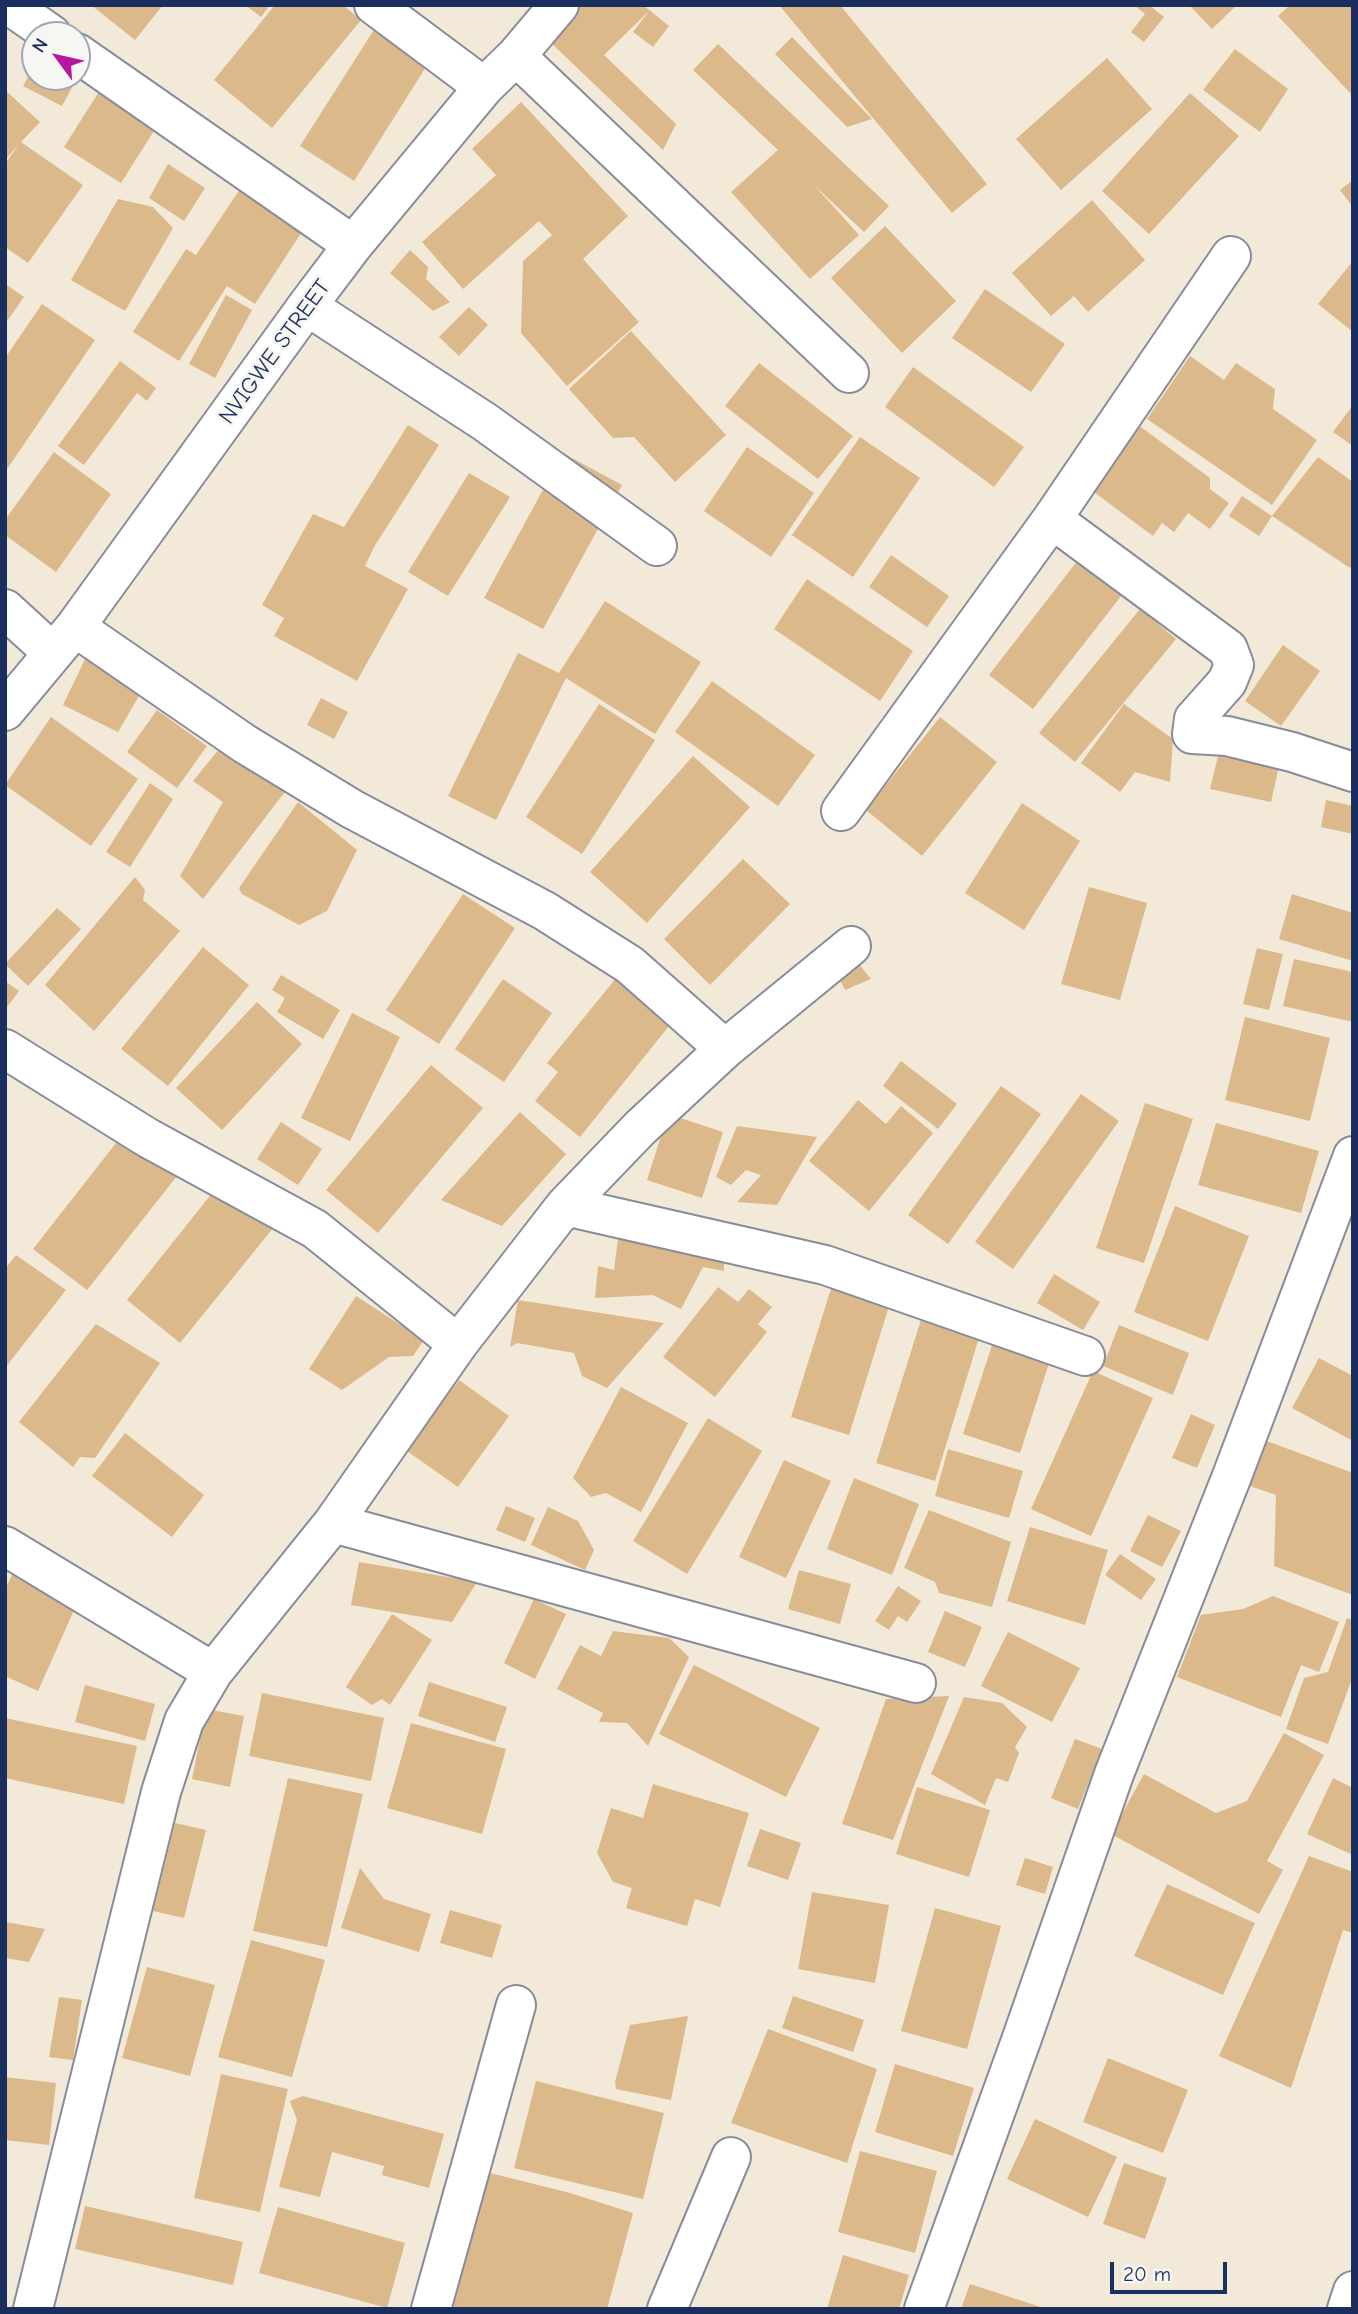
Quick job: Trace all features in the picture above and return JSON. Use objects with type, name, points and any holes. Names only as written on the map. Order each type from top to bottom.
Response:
[{"type":"street","points":[[9,5],[32,21]]},
{"type":"street","points":[[374,5],[484,87]]},
{"type":"street","name":"NVIGWE STREET","points":[[5,711],[64,640],[353,246],[484,87],[516,56],[559,5]]},
{"type":"street","points":[[516,56],[849,373]]},
{"type":"street","points":[[91,63],[353,246]]},
{"type":"street","points":[[841,811],[1052,519],[1231,256]]},
{"type":"street","points":[[307,306],[485,422],[657,546]]},
{"type":"street","points":[[1052,519],[1228,649],[1234,665],[1227,682],[1194,719],[1192,734],[1227,736],[1292,752],[1353,772]]},
{"type":"street","points":[[5,608],[245,744],[352,809],[545,911],[630,965],[725,1049]]},
{"type":"street","points":[[33,2309],[161,1792],[184,1721],[213,1672],[333,1523],[458,1344],[565,1206],[640,1128],[725,1049],[851,946]]},
{"type":"street","points":[[5,1049],[148,1138],[315,1229],[458,1344]]},
{"type":"street","points":[[924,2309],[1114,1774],[1232,1476],[1353,1156]]},
{"type":"street","points":[[565,1206],[825,1265],[1085,1356]]},
{"type":"street","points":[[333,1523],[916,1683]]},
{"type":"street","points":[[5,1546],[213,1672]]},
{"type":"street","points":[[431,2309],[516,2005]]},
{"type":"street","points":[[667,2309],[731,2157]]},
{"type":"street","points":[[1347,2309],[1353,2291]]},
{"type":"building","points":[[91,5],[163,5],[135,40]]},
{"type":"building","points":[[245,5],[270,5],[261,17]]},
{"type":"building","points":[[275,5],[343,5],[361,20],[272,128],[214,80]]},
{"type":"building","points":[[581,5],[643,5],[669,26],[653,47],[633,32],[649,11],[604,55],[676,124],[663,150],[548,40]]},
{"type":"building","points":[[779,5],[840,5],[987,184],[952,213]]},
{"type":"building","points":[[1134,5],[1149,5],[1164,17],[1144,42],[1131,32],[1145,14]]},
{"type":"building","points":[[1189,5],[1237,5],[1212,29]]},
{"type":"building","points":[[1290,5],[1353,5],[1353,96],[1278,16]]},
{"type":"building","points":[[377,25],[431,59],[354,181],[300,146]]},
{"type":"building","points":[[792,37],[872,119],[847,127],[775,54]]},
{"type":"building","points":[[718,44],[889,206],[864,232],[815,186],[859,235],[810,279],[731,192],[778,150],[693,70]]},
{"type":"building","points":[[1235,49],[1288,89],[1260,132],[1203,90]]},
{"type":"building","points":[[1107,58],[1152,109],[1061,190],[1016,139]]},
{"type":"building","points":[[114,68],[171,104],[121,183],[64,147]]},
{"type":"building","points":[[5,90],[40,122],[21,142],[83,185],[28,263],[5,247],[5,164],[19,144],[5,160]]},
{"type":"building","points":[[33,91],[70,91],[62,106]]},
{"type":"building","points":[[1190,93],[1239,136],[1149,234],[1102,191]]},
{"type":"building","points":[[521,102],[628,216],[583,259],[639,322],[567,386],[521,333],[523,261],[552,235],[539,221],[463,289],[422,242],[496,175],[472,149]]},
{"type":"building","points":[[168,164],[205,188],[184,221],[149,198]]},
{"type":"building","points":[[1353,180],[1353,207],[1340,190]]},
{"type":"building","points":[[242,186],[305,227],[255,304],[227,286],[179,361],[133,332],[186,249],[196,255]]},
{"type":"building","points":[[118,199],[153,207],[173,228],[125,311],[71,280]]},
{"type":"building","points":[[1092,200],[1145,260],[1088,312],[1074,296],[1051,316],[1012,273]]},
{"type":"building","points":[[885,226],[956,301],[902,353],[831,278]]},
{"type":"building","points":[[410,250],[428,267],[426,279],[450,302],[433,311],[390,273]]},
{"type":"building","points":[[1353,261],[1353,332],[1318,304]]},
{"type":"building","points":[[5,284],[24,297],[5,324]]},
{"type":"building","points":[[985,289],[1065,344],[1031,392],[952,338]]},
{"type":"building","points":[[226,295],[252,310],[215,378],[189,364]]},
{"type":"building","points":[[42,304],[95,340],[5,472],[5,358]]},
{"type":"building","points":[[469,307],[488,325],[459,356],[439,337]]},
{"type":"building","points":[[631,331],[726,435],[675,482],[634,437],[613,438],[569,389]]},
{"type":"building","points":[[1190,356],[1224,380],[1236,363],[1275,389],[1273,409],[1317,440],[1272,505],[1147,419]]},
{"type":"building","points":[[120,361],[156,388],[147,401],[137,393],[84,465],[58,446]]},
{"type":"building","points":[[759,363],[853,436],[818,479],[725,406]]},
{"type":"building","points":[[913,367],[1024,447],[994,487],[885,407]]},
{"type":"building","points":[[1353,405],[1353,446],[1333,432]]},
{"type":"building","points":[[1130,419],[1210,478],[1210,489],[1229,503],[1210,529],[1188,513],[1174,532],[1162,523],[1153,536],[1083,484]]},
{"type":"building","points":[[408,425],[439,445],[374,547],[365,566],[408,589],[357,681],[274,636],[284,618],[262,605],[313,514],[344,527]]},
{"type":"building","points":[[860,437],[920,478],[853,577],[792,535]]},
{"type":"building","points":[[747,447],[814,493],[771,557],[704,511]]},
{"type":"building","points":[[54,452],[111,494],[56,572],[5,535],[5,520]]},
{"type":"building","points":[[563,453],[622,485],[543,629],[484,598]]},
{"type":"building","points":[[1318,457],[1353,482],[1353,564],[1350,568],[1272,516]]},
{"type":"building","points":[[469,473],[510,497],[448,596],[408,572]]},
{"type":"building","points":[[1242,496],[1272,516],[1259,536],[1229,516]]},
{"type":"building","points":[[891,555],[949,596],[927,627],[869,587]]},
{"type":"building","points":[[1078,560],[1122,595],[1033,709],[989,675]]},
{"type":"building","points":[[807,579],[913,651],[880,701],[774,629]]},
{"type":"building","points":[[605,601],[701,662],[655,734],[566,678],[496,820],[448,796],[518,653],[559,673]]},
{"type":"building","points":[[1140,609],[1176,639],[1075,762],[1039,733]]},
{"type":"building","points":[[1283,645],[1320,671],[1281,726],[1245,701]]},
{"type":"building","points":[[88,653],[143,689],[118,732],[63,705]]},
{"type":"building","points":[[712,681],[815,755],[778,806],[675,732]]},
{"type":"building","points":[[321,698],[348,712],[334,739],[307,725]]},
{"type":"building","points":[[599,704],[655,740],[582,854],[526,817]]},
{"type":"building","points":[[1124,704],[1173,739],[1170,782],[1135,772],[1120,792],[1081,763]]},
{"type":"building","points":[[157,710],[207,746],[177,788],[127,752]]},
{"type":"building","points":[[51,717],[138,779],[91,846],[5,785]]},
{"type":"building","points":[[940,717],[997,762],[922,856],[866,810]]},
{"type":"building","points":[[224,743],[287,789],[203,899],[180,876],[223,802],[193,781]]},
{"type":"building","points":[[1220,748],[1280,762],[1271,802],[1210,789]]},
{"type":"building","points":[[693,756],[750,807],[647,923],[590,872]]},
{"type":"building","points":[[150,783],[173,799],[130,867],[106,852]]},
{"type":"building","points":[[1326,800],[1353,806],[1353,834],[1321,827]]},
{"type":"building","points":[[298,802],[357,850],[327,911],[299,925],[242,894],[239,888]]},
{"type":"building","points":[[1022,803],[1080,841],[1024,930],[965,893]]},
{"type":"building","points":[[743,859],[790,904],[710,985],[664,939]]},
{"type":"building","points":[[135,877],[145,890],[143,900],[180,931],[94,1031],[45,985]]},
{"type":"building","points":[[1089,887],[1147,903],[1120,1000],[1061,984]]},
{"type":"building","points":[[463,894],[515,928],[439,1044],[386,1010]]},
{"type":"building","points":[[1292,894],[1353,913],[1353,961],[1279,939]]},
{"type":"building","points":[[57,908],[81,929],[28,986],[5,964]]},
{"type":"building","points":[[203,947],[249,985],[168,1086],[121,1049]]},
{"type":"building","points":[[1257,948],[1283,954],[1269,1010],[1243,1004]]},
{"type":"building","points":[[854,958],[871,979],[845,990],[836,972]]},
{"type":"building","points":[[1294,959],[1353,972],[1353,1022],[1283,1006]]},
{"type":"building","points":[[621,972],[677,1016],[580,1137],[535,1101],[558,1072],[547,1063]]},
{"type":"building","points":[[281,975],[340,1010],[323,1039],[277,1012],[285,998],[272,990]]},
{"type":"building","points":[[503,979],[552,1013],[504,1082],[455,1049]]},
{"type":"building","points":[[5,981],[19,991],[5,1010]]},
{"type":"building","points":[[257,1002],[302,1044],[222,1130],[176,1088]]},
{"type":"building","points":[[352,1013],[400,1037],[350,1141],[301,1118]]},
{"type":"building","points":[[1245,1017],[1330,1038],[1310,1121],[1225,1100]]},
{"type":"building","points":[[901,1061],[957,1104],[938,1129],[883,1086]]},
{"type":"building","points":[[431,1065],[483,1108],[378,1233],[326,1190]]},
{"type":"building","points":[[1001,1086],[1041,1114],[948,1244],[908,1215]]},
{"type":"building","points":[[1081,1094],[1119,1121],[1013,1269],[975,1242]]},
{"type":"building","points":[[858,1100],[886,1124],[901,1106],[933,1133],[869,1211],[809,1161]]},
{"type":"building","points":[[1145,1103],[1193,1119],[1144,1263],[1096,1248]]},
{"type":"building","points":[[520,1112],[566,1154],[502,1226],[441,1200]]},
{"type":"building","points":[[668,1114],[723,1132],[702,1198],[647,1180]]},
{"type":"building","points":[[281,1122],[322,1149],[298,1185],[257,1159]]},
{"type":"building","points":[[1216,1123],[1319,1151],[1301,1213],[1198,1185]]},
{"type":"building","points":[[737,1126],[817,1137],[777,1205],[737,1202],[761,1175],[746,1170],[731,1185],[716,1177]]},
{"type":"building","points":[[127,1129],[181,1171],[87,1290],[33,1249]]},
{"type":"building","points":[[220,1183],[274,1227],[180,1343],[127,1300]]},
{"type":"building","points":[[1175,1206],[1249,1236],[1208,1341],[1134,1312]]},
{"type":"building","points":[[619,1231],[724,1250],[724,1271],[703,1267],[681,1309],[653,1295],[595,1298],[598,1266],[614,1270]]},
{"type":"building","points":[[16,1255],[66,1290],[5,1368],[5,1269]]},
{"type":"building","points":[[1054,1274],[1100,1302],[1083,1330],[1037,1303]]},
{"type":"building","points":[[833,1282],[891,1300],[849,1435],[791,1417]]},
{"type":"building","points":[[718,1287],[738,1302],[749,1289],[772,1307],[758,1324],[767,1332],[715,1397],[663,1357]]},
{"type":"building","points":[[356,1296],[424,1340],[413,1356],[389,1357],[342,1390],[309,1369]]},
{"type":"building","points":[[518,1300],[664,1323],[607,1388],[582,1376],[574,1353],[517,1343],[510,1347]]},
{"type":"building","points":[[924,1310],[982,1328],[935,1481],[876,1463]]},
{"type":"building","points":[[96,1324],[160,1363],[95,1458],[80,1457],[73,1467],[19,1422]]},
{"type":"building","points":[[1119,1325],[1189,1353],[1173,1395],[1103,1366]]},
{"type":"building","points":[[995,1336],[1052,1354],[1020,1453],[963,1434]]},
{"type":"building","points":[[1319,1358],[1353,1376],[1353,1441],[1292,1408]]},
{"type":"building","points":[[1093,1371],[1153,1398],[1091,1536],[1031,1509]]},
{"type":"building","points":[[459,1380],[509,1416],[458,1487],[407,1451]]},
{"type":"building","points":[[621,1387],[688,1423],[641,1512],[606,1493],[591,1497],[573,1478]]},
{"type":"building","points":[[1191,1414],[1215,1425],[1197,1468],[1172,1458]]},
{"type":"building","points":[[708,1418],[762,1451],[687,1574],[633,1541]]},
{"type":"building","points":[[125,1433],[204,1495],[172,1537],[92,1476]]},
{"type":"building","points":[[1264,1440],[1353,1473],[1353,1595],[1274,1566],[1276,1495],[1247,1485]]},
{"type":"building","points":[[948,1449],[1023,1471],[1009,1518],[935,1496]]},
{"type":"building","points":[[784,1460],[831,1481],[786,1578],[739,1557]]},
{"type":"building","points":[[854,1478],[919,1504],[892,1575],[827,1549]]},
{"type":"building","points":[[506,1506],[535,1518],[525,1542],[496,1530]]},
{"type":"building","points":[[548,1507],[578,1521],[594,1550],[585,1570],[531,1545]]},
{"type":"building","points":[[929,1510],[1011,1542],[992,1607],[939,1593],[935,1582],[904,1568]]},
{"type":"building","points":[[1148,1515],[1181,1531],[1162,1567],[1130,1551]]},
{"type":"building","points":[[1030,1527],[1108,1550],[1085,1625],[1007,1601]]},
{"type":"building","points":[[1120,1554],[1156,1579],[1141,1600],[1105,1575]]},
{"type":"building","points":[[359,1562],[477,1582],[452,1622],[351,1605]]},
{"type":"building","points":[[14,1570],[54,1589],[46,1594],[75,1608],[38,1691],[5,1676],[5,1590]]},
{"type":"building","points":[[799,1570],[851,1584],[840,1624],[788,1609]]},
{"type":"building","points":[[898,1586],[921,1601],[907,1622],[898,1616],[889,1630],[875,1621]]},
{"type":"building","points":[[1273,1596],[1339,1622],[1319,1672],[1301,1665],[1281,1717],[1177,1677],[1201,1615],[1243,1609]]},
{"type":"building","points":[[534,1599],[566,1614],[535,1679],[504,1663]]},
{"type":"building","points":[[945,1611],[982,1627],[965,1667],[928,1652]]},
{"type":"building","points":[[392,1614],[432,1640],[390,1705],[382,1699],[372,1705],[346,1687]]},
{"type":"building","points":[[1347,1618],[1353,1620],[1353,1676],[1328,1744],[1286,1729],[1304,1678],[1328,1672]]},
{"type":"building","points":[[613,1631],[669,1638],[689,1657],[648,1746],[627,1723],[599,1722],[603,1713],[557,1689],[580,1645],[601,1656]]},
{"type":"building","points":[[1008,1632],[1080,1668],[1052,1722],[981,1686]]},
{"type":"building","points":[[694,1665],[820,1728],[786,1797],[659,1734]]},
{"type":"building","points":[[429,1682],[507,1707],[495,1742],[418,1716]]},
{"type":"building","points":[[85,1685],[155,1704],[145,1741],[75,1722]]},
{"type":"building","points":[[262,1693],[384,1718],[371,1781],[249,1756]]},
{"type":"building","points":[[949,1696],[893,1840],[842,1824],[886,1699]]},
{"type":"building","points":[[964,1697],[1002,1703],[1027,1727],[1015,1747],[1019,1753],[1008,1782],[996,1778],[985,1805],[931,1774]]},
{"type":"building","points":[[206,1709],[244,1716],[230,1787],[192,1779]]},
{"type":"building","points":[[5,1718],[137,1746],[124,1804],[5,1778]]},
{"type":"building","points":[[411,1723],[506,1749],[482,1834],[387,1808]]},
{"type":"building","points":[[1284,1733],[1324,1755],[1267,1861],[1283,1870],[1259,1914],[1111,1834],[1144,1774],[1216,1813],[1247,1801]]},
{"type":"building","points":[[1075,1739],[1102,1749],[1078,1809],[1051,1798]]},
{"type":"building","points":[[288,1778],[363,1794],[327,1947],[253,1931]]},
{"type":"building","points":[[1333,1778],[1353,1788],[1353,1855],[1307,1834]]},
{"type":"building","points":[[653,1784],[749,1813],[720,1907],[695,1899],[687,1926],[626,1908],[632,1888],[613,1882],[597,1853],[611,1808],[643,1818]]},
{"type":"building","points":[[917,1787],[990,1810],[969,1877],[896,1854]]},
{"type":"building","points":[[175,1823],[206,1830],[184,1918],[153,1911]]},
{"type":"building","points":[[760,1829],[801,1843],[788,1880],[747,1866]]},
{"type":"building","points":[[1309,1856],[1353,1872],[1353,1933],[1343,1930],[1291,2088],[1219,2056]]},
{"type":"building","points":[[1025,1858],[1053,1867],[1045,1894],[1016,1885]]},
{"type":"building","points":[[360,1868],[384,1899],[431,1914],[419,1952],[341,1928]]},
{"type":"building","points":[[1167,1884],[1255,1923],[1223,1995],[1134,1956]]},
{"type":"building","points":[[812,1892],[889,1905],[875,1983],[798,1969]]},
{"type":"building","points":[[935,1908],[1001,1926],[967,2049],[901,2031]]},
{"type":"building","points":[[450,1910],[502,1925],[492,1958],[440,1943]]},
{"type":"building","points":[[5,1922],[45,1929],[29,1962],[5,1958]]},
{"type":"building","points":[[251,1940],[325,1960],[292,2077],[218,2057]]},
{"type":"building","points":[[147,1967],[215,1985],[190,2076],[122,2058]]},
{"type":"building","points":[[793,1996],[864,2020],[853,2052],[782,2028]]},
{"type":"building","points":[[59,1997],[82,2000],[73,2060],[49,2057]]},
{"type":"building","points":[[688,2016],[671,2100],[616,2089],[615,2082],[630,2025]]},
{"type":"building","points":[[768,2029],[877,2069],[847,2163],[731,2123]]},
{"type":"building","points":[[1108,2058],[1188,2090],[1163,2153],[1083,2122]]},
{"type":"building","points":[[895,2064],[974,2088],[953,2156],[875,2132]]},
{"type":"building","points":[[221,2074],[288,2089],[260,2212],[194,2198]]},
{"type":"building","points":[[5,2077],[56,2083],[49,2145],[5,2140]]},
{"type":"building","points":[[536,2081],[664,2113],[643,2199],[514,2168]]},
{"type":"building","points":[[303,2096],[444,2134],[429,2188],[382,2175],[384,2166],[332,2152],[320,2197],[279,2187],[297,2120],[290,2101]]},
{"type":"building","points":[[1035,2119],[1117,2157],[1088,2217],[1007,2179]]},
{"type":"building","points":[[860,2151],[937,2171],[915,2253],[838,2232]]},
{"type":"building","points":[[1124,2163],[1167,2178],[1145,2239],[1103,2224]]},
{"type":"building","points":[[482,2171],[570,2193],[633,2213],[607,2309],[446,2309]]},
{"type":"building","points":[[85,2206],[243,2242],[233,2285],[75,2249]]},
{"type":"building","points":[[278,2207],[405,2243],[387,2308],[259,2273]]},
{"type":"building","points":[[843,2255],[909,2275],[899,2309],[827,2309]]},
{"type":"building","points":[[970,2284],[1044,2308],[1044,2309],[961,2309]]}]
